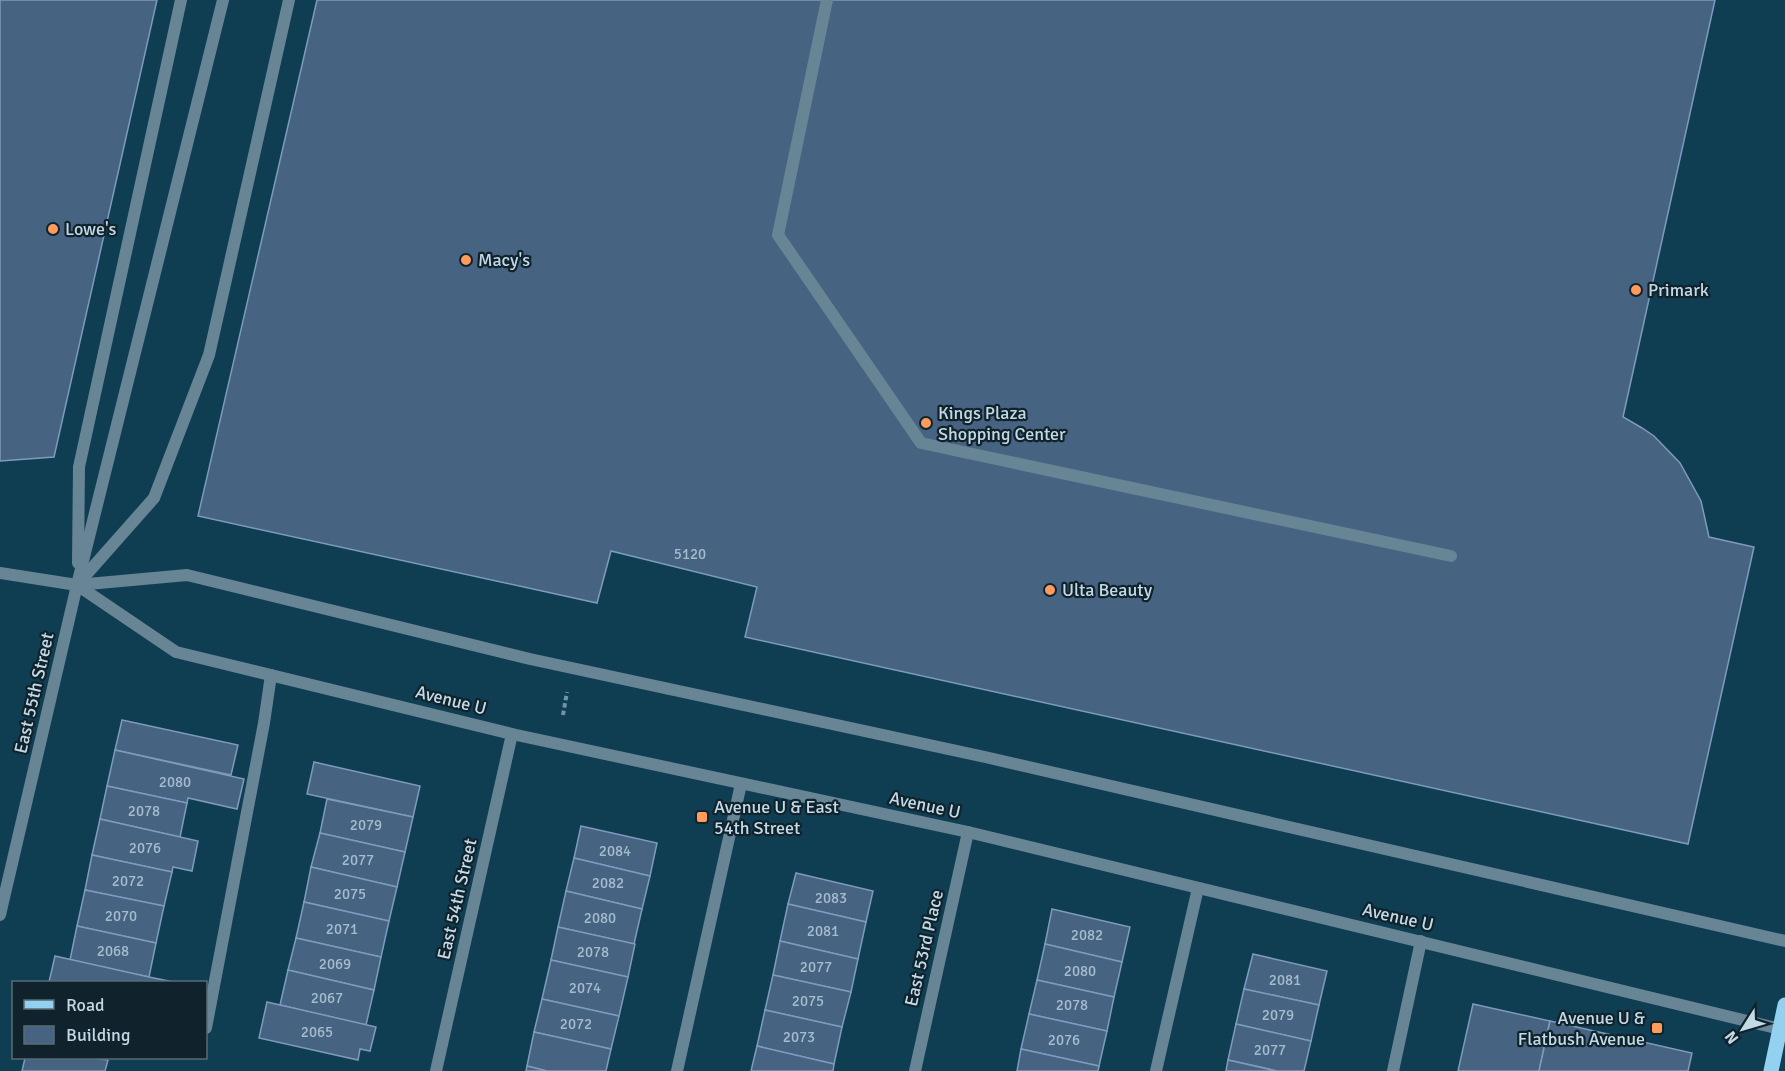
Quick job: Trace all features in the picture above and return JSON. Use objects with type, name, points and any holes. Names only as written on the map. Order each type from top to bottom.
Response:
[{"type":"main road","points":[[1771,1071],[1785,1005]]},
{"type":"street","points":[[77,585],[79,467],[181,0]]},
{"type":"street","points":[[77,585],[224,0]]},
{"type":"street","points":[[77,585],[154,498],[209,356],[289,0]]},
{"type":"street","points":[[827,0],[778,235],[921,443],[1451,556]]},
{"type":"street","name":"Avenue U","points":[[0,573],[77,585],[187,575],[530,659],[985,757],[1785,941]]},
{"type":"street","name":"Avenue U","points":[[77,585],[176,652],[512,734],[968,832],[1780,1029]]},
{"type":"street","name":"East 55th Street","points":[[0,915],[77,585]]},
{"type":"street","points":[[207,1023],[272,675]]},
{"type":"street","name":"East 54th Street","points":[[436,1071],[512,734]]},
{"type":"street","points":[[677,1071],[741,784]]},
{"type":"street","name":"East 53rd Place","points":[[915,1071],[968,832]]},
{"type":"street","points":[[1156,1071],[1198,888]]},
{"type":"street","points":[[1393,1071],[1421,941]]},
{"type":"path","points":[[562,715],[567,692]]},
{"type":"building","name":"Lowe's","points":[[0,0],[157,0],[54,457],[0,461]]},
{"type":"building","name":"Kings Plaza Shopping Center","points":[[317,0],[1715,0],[1623,417],[1654,436],[1680,463],[1701,501],[1709,537],[1754,547],[1688,844],[745,637],[757,587],[611,551],[597,603],[198,516]]},
{"type":"building","points":[[122,720],[238,745],[231,775],[115,750]]},
{"type":"building","points":[[115,750],[244,779],[237,809],[188,798],[187,803],[107,786]]},
{"type":"building","points":[[314,762],[420,786],[413,817],[307,794]]},
{"type":"building","points":[[107,786],[187,803],[180,837],[100,819]]},
{"type":"building","points":[[327,799],[413,817],[405,852],[320,833]]},
{"type":"building","points":[[100,819],[198,841],[192,871],[173,867],[172,872],[92,855]]},
{"type":"building","points":[[581,826],[657,843],[650,876],[574,858]]},
{"type":"building","points":[[320,833],[405,852],[397,887],[311,867]]},
{"type":"building","points":[[92,855],[172,872],[164,906],[85,890]]},
{"type":"building","points":[[574,858],[650,876],[642,909],[566,891]]},
{"type":"building","points":[[311,867],[397,887],[389,921],[304,902]]},
{"type":"building","points":[[796,873],[873,891],[866,922],[788,904]]},
{"type":"building","points":[[85,890],[164,906],[156,943],[77,926]]},
{"type":"building","points":[[566,891],[642,909],[634,944],[558,927]]},
{"type":"building","points":[[304,902],[389,921],[381,957],[296,938]]},
{"type":"building","points":[[788,904],[866,922],[858,959],[780,941]]},
{"type":"building","points":[[1052,909],[1130,927],[1122,962],[1045,944]]},
{"type":"building","points":[[77,926],[156,943],[149,977],[70,960]]},
{"type":"building","points":[[558,927],[635,944],[628,977],[551,960]]},
{"type":"building","points":[[296,938],[381,957],[374,990],[288,970]]},
{"type":"building","points":[[780,941],[858,959],[851,992],[773,975]]},
{"type":"building","points":[[1045,944],[1122,962],[1114,997],[1037,980]]},
{"type":"building","points":[[1253,954],[1327,971],[1319,1005],[1244,989]]},
{"type":"building","points":[[55,956],[169,981],[49,981]]},
{"type":"building","points":[[551,960],[628,977],[619,1016],[542,999]]},
{"type":"building","points":[[288,970],[374,990],[366,1025],[280,1005]]},
{"type":"building","points":[[773,975],[851,992],[842,1027],[765,1010]]},
{"type":"building","points":[[1037,980],[1114,997],[1107,1031],[1029,1014]]},
{"type":"building","points":[[1244,989],[1319,1005],[1311,1041],[1236,1024]]},
{"type":"building","points":[[542,999],[619,1016],[611,1049],[534,1032]]},
{"type":"building","points":[[267,1002],[376,1027],[370,1051],[360,1049],[358,1060],[259,1038]]},
{"type":"building","points":[[1473,1004],[1550,1021],[1539,1071],[1458,1071]]},
{"type":"building","points":[[765,1010],[842,1027],[834,1064],[757,1046]]},
{"type":"building","points":[[1029,1014],[1107,1031],[1099,1066],[1021,1049]]},
{"type":"building","points":[[1550,1021],[1692,1053],[1688,1071],[1539,1071]]},
{"type":"building","points":[[1236,1024],[1311,1041],[1304,1071],[1277,1071],[1228,1060]]},
{"type":"building","points":[[534,1032],[611,1049],[606,1071],[547,1071],[527,1066]]},
{"type":"building","points":[[757,1046],[834,1064],[833,1071],[751,1071]]},
{"type":"building","points":[[1021,1049],[1099,1066],[1098,1071],[1017,1071]]},
{"type":"building","points":[[25,1059],[108,1060],[105,1071],[22,1071]]},
{"type":"building","points":[[1228,1060],[1277,1071],[1226,1071]]},
{"type":"building","points":[[527,1066],[547,1071],[526,1071]]},
{"type":"place","name":"Lowe's","points":[[53,229]]},
{"type":"place","name":"Macy's","points":[[466,260]]},
{"type":"place","name":"Primark","points":[[1636,290]]},
{"type":"place","name":"Kings Plaza Shopping Center","points":[[926,423]]},
{"type":"place","name":"Ulta Beauty","points":[[1050,590]]},
{"type":"place","name":"Avenue U & East 54th Street","points":[[702,817]]},
{"type":"place","name":"Avenue U & Flatbush Avenue","points":[[1657,1028]]}]
